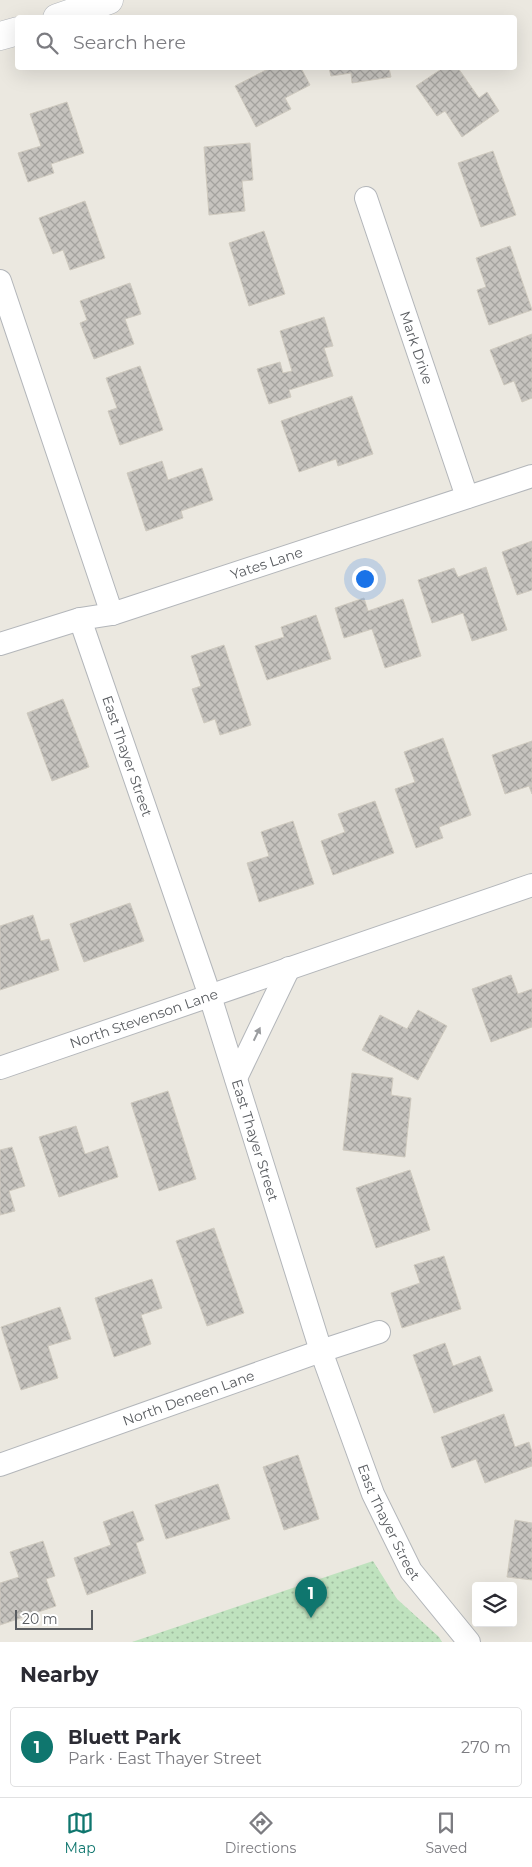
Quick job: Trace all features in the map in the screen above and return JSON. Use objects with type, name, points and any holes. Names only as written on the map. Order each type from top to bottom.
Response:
[{"type":"main road","points":[[66,15],[109,0]]},
{"type":"main road","points":[[0,36],[15,32]]},
{"type":"street","name":"Mark Drive","points":[[366,198],[467,497]]},
{"type":"street","points":[[0,281],[112,614]]},
{"type":"street","name":"Yates Lane","points":[[0,644],[80,619],[112,614],[532,476]]},
{"type":"street","name":"East Thayer Street","points":[[80,619],[210,996],[321,1351],[373,1494],[411,1571],[469,1642]]},
{"type":"street","name":"North Stevenson Lane","points":[[0,1068],[532,884]]},
{"type":"street","points":[[236,1078],[289,968]]},
{"type":"street","name":"North Deneen Lane","points":[[0,1465],[378,1332]]},
{"type":"green space","points":[[373,1561],[397,1599],[439,1637],[442,1642],[132,1642]]},
{"type":"building","points":[[266,70],[302,70],[310,85],[285,98],[291,109],[256,127],[235,86]]},
{"type":"building","points":[[330,70],[389,70],[391,77],[352,83],[351,73],[331,76]]},
{"type":"building","points":[[440,70],[459,70],[479,98],[487,92],[499,111],[462,137],[445,111],[437,116],[416,86]]},
{"type":"building","points":[[67,102],[84,153],[51,164],[54,173],[28,182],[18,153],[41,146],[30,114]]},
{"type":"building","points":[[250,143],[253,180],[242,181],[245,211],[209,215],[204,147]]},
{"type":"building","points":[[493,151],[516,215],[481,227],[458,163]]},
{"type":"building","points":[[85,201],[105,258],[70,270],[63,250],[53,254],[39,218]]},
{"type":"building","points":[[264,231],[285,294],[249,306],[229,243]]},
{"type":"building","points":[[510,246],[532,310],[489,325],[477,290],[486,287],[476,258]]},
{"type":"building","points":[[130,283],[141,314],[125,319],[134,344],[94,359],[80,323],[87,320],[80,301]]},
{"type":"building","points":[[324,317],[333,346],[324,348],[333,376],[289,390],[291,397],[269,404],[257,369],[280,362],[283,373],[292,371],[280,331]]},
{"type":"building","points":[[532,334],[532,398],[522,402],[514,381],[504,385],[490,350]]},
{"type":"building","points":[[140,366],[163,430],[120,445],[108,411],[117,408],[106,378]]},
{"type":"building","points":[[352,396],[373,454],[338,466],[336,459],[299,472],[281,421]]},
{"type":"building","points":[[162,461],[168,480],[202,468],[213,500],[181,511],[183,518],[146,531],[127,473]]},
{"type":"building","points":[[532,541],[532,590],[517,595],[502,552]]},
{"type":"building","points":[[486,567],[507,630],[472,641],[463,613],[432,623],[418,580],[454,568],[458,577]]},
{"type":"building","points":[[364,598],[368,611],[403,599],[421,656],[385,668],[372,629],[344,638],[335,608]]},
{"type":"building","points":[[316,615],[331,659],[267,680],[255,646],[284,637],[281,627]]},
{"type":"building","points":[[224,645],[251,725],[220,735],[215,719],[204,723],[192,689],[201,686],[191,656]]},
{"type":"building","points":[[63,699],[89,767],[52,781],[27,713]]},
{"type":"building","points":[[443,738],[471,815],[439,827],[443,838],[416,848],[395,789],[415,782],[404,752]]},
{"type":"building","points":[[532,741],[532,794],[529,786],[505,794],[492,755]]},
{"type":"building","points":[[375,801],[394,853],[333,875],[321,841],[345,832],[338,814]]},
{"type":"building","points":[[293,821],[314,884],[259,902],[247,863],[269,856],[261,832]]},
{"type":"building","points":[[130,903],[144,941],[84,962],[70,924]]},
{"type":"building","points":[[33,915],[41,941],[49,939],[59,970],[0,990],[0,926]]},
{"type":"building","points":[[511,975],[518,994],[532,989],[532,1027],[491,1042],[472,989]]},
{"type":"building","points":[[418,1010],[447,1026],[418,1080],[362,1050],[380,1015],[407,1029]]},
{"type":"building","points":[[352,1073],[393,1078],[391,1095],[411,1098],[405,1157],[343,1150]]},
{"type":"building","points":[[168,1091],[196,1179],[159,1191],[131,1103]]},
{"type":"building","points":[[76,1126],[85,1154],[108,1146],[118,1177],[59,1197],[39,1137]]},
{"type":"building","points":[[12,1147],[25,1186],[9,1191],[15,1211],[0,1215],[0,1150]]},
{"type":"building","points":[[410,1170],[430,1230],[376,1248],[356,1188]]},
{"type":"building","points":[[214,1228],[244,1313],[207,1326],[176,1241]]},
{"type":"building","points":[[444,1256],[461,1309],[402,1328],[391,1293],[420,1283],[414,1265]]},
{"type":"building","points":[[152,1279],[162,1308],[141,1315],[151,1344],[114,1357],[95,1298]]},
{"type":"building","points":[[60,1307],[71,1339],[48,1346],[58,1378],[21,1390],[1,1327]]},
{"type":"building","points":[[445,1343],[453,1366],[480,1356],[493,1391],[434,1413],[413,1355]]},
{"type":"building","points":[[504,1414],[515,1447],[529,1442],[532,1452],[532,1466],[485,1483],[476,1459],[452,1468],[441,1437]]},
{"type":"building","points":[[298,1455],[319,1519],[284,1530],[263,1467]]},
{"type":"building","points":[[218,1484],[230,1519],[166,1539],[155,1505]]},
{"type":"building","points":[[133,1511],[144,1540],[136,1543],[146,1573],[87,1595],[74,1558],[111,1545],[103,1522]]},
{"type":"building","points":[[515,1520],[532,1523],[532,1580],[507,1577]]},
{"type":"building","points":[[43,1541],[55,1576],[46,1579],[56,1606],[0,1625],[0,1583],[19,1577],[10,1552]]},
{"type":"place","name":"Bluett Park","points":[[311,1618]]}]
